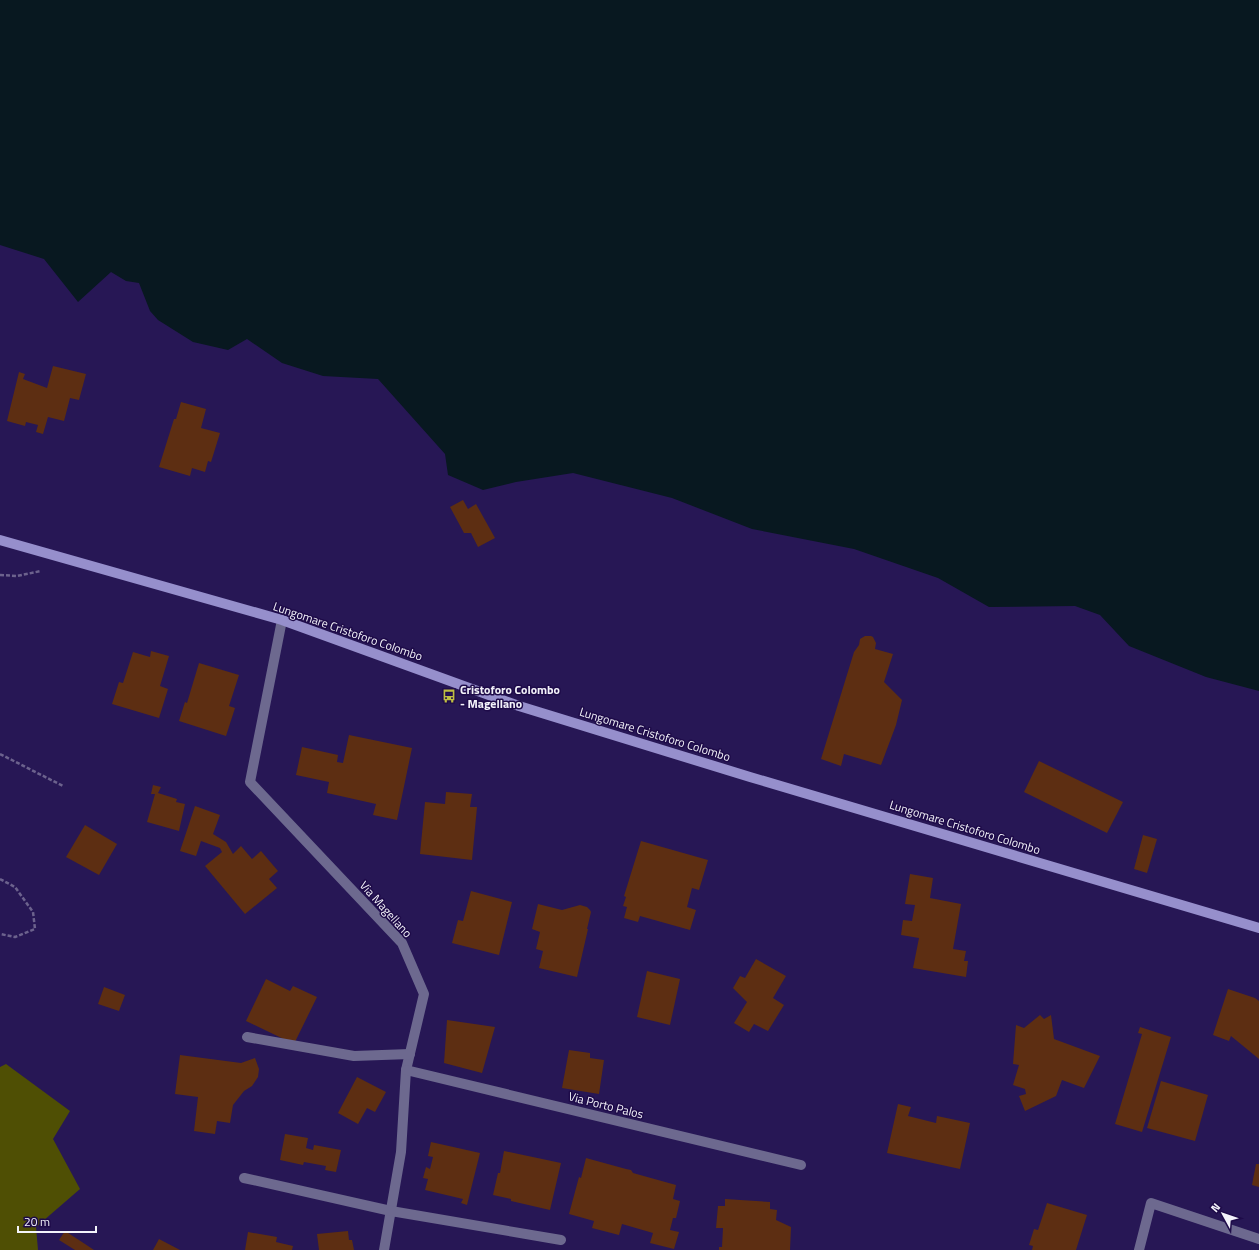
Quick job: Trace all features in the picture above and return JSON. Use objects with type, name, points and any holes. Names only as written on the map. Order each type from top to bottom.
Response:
[{"type":"main road","name":"Lungomare Cristoforo Colombo","points":[[0,540],[282,620],[519,706],[758,779],[1259,928]]},
{"type":"street","name":"Via Magellano","points":[[282,620],[250,782],[402,943],[424,994],[406,1070],[401,1152],[384,1250]]},
{"type":"street","points":[[247,1037],[354,1056],[410,1054]]},
{"type":"street","name":"Via Porto Palos","points":[[406,1070],[800,1166]]},
{"type":"street","points":[[244,1178],[391,1211],[561,1240]]},
{"type":"street","points":[[1139,1250],[1151,1203],[1259,1239]]},
{"type":"path","points":[[0,754],[63,786]]},
{"type":"path","points":[[0,879],[16,887],[33,912],[34,929],[15,937],[0,934]]},
{"type":"shaded area","points":[[6,1064],[70,1111],[53,1139],[80,1189],[36,1227],[38,1250],[0,1250],[0,1067]]},
{"type":"water","points":[[0,0],[1259,0],[1259,691],[1206,677],[1129,646],[1100,615],[1075,606],[989,607],[938,578],[854,549],[752,529],[672,498],[573,473],[516,482],[483,490],[448,475],[445,454],[378,379],[323,376],[282,363],[247,339],[228,350],[193,342],[158,320],[150,311],[139,283],[126,281],[111,272],[78,302],[44,259],[0,245]]},
{"type":"building","points":[[53,366],[86,374],[79,400],[70,398],[64,421],[48,417],[43,434],[36,432],[38,425],[26,422],[25,426],[7,421],[19,372],[25,374],[23,379],[47,388]]},
{"type":"building","points":[[181,402],[206,409],[201,428],[220,433],[211,462],[208,461],[205,472],[192,468],[190,476],[159,467]]},
{"type":"building","points":[[463,500],[468,509],[476,504],[495,538],[478,547],[471,533],[464,533],[450,507]]},
{"type":"building","points":[[865,636],[873,637],[876,643],[875,649],[893,654],[884,682],[902,700],[896,725],[881,765],[844,754],[841,766],[821,759],[854,652],[859,645],[860,639]]},
{"type":"building","points":[[151,651],[169,656],[160,686],[168,689],[159,718],[112,704],[119,682],[123,683],[133,652],[150,657]]},
{"type":"building","points":[[199,663],[239,675],[229,706],[235,708],[226,736],[179,721],[185,702],[187,703]]},
{"type":"building","points":[[349,735],[412,748],[397,820],[373,815],[376,804],[327,793],[329,782],[296,775],[302,747],[338,755],[337,762],[343,763]]},
{"type":"building","points":[[1039,761],[1123,802],[1107,833],[1024,792]]},
{"type":"building","points":[[153,785],[161,787],[158,793],[177,799],[176,802],[185,804],[179,831],[147,822],[155,794],[151,794]]},
{"type":"building","points":[[446,792],[472,794],[470,807],[477,807],[472,860],[420,854],[425,802],[445,804]]},
{"type":"building","points":[[195,806],[220,815],[213,834],[226,842],[233,854],[241,846],[252,859],[261,851],[278,871],[269,879],[277,888],[245,914],[205,866],[222,852],[220,848],[201,841],[196,856],[180,851]]},
{"type":"building","points":[[85,825],[117,844],[99,875],[66,857]]},
{"type":"building","points":[[1143,835],[1157,839],[1147,873],[1134,869]]},
{"type":"building","points":[[641,841],[708,860],[699,890],[692,888],[687,907],[696,910],[690,930],[640,916],[638,922],[624,918],[627,907],[623,906],[626,897],[624,896]]},
{"type":"building","points":[[910,874],[933,878],[930,898],[961,904],[953,949],[966,951],[964,961],[968,961],[966,977],[913,968],[919,938],[901,935],[903,920],[912,921],[915,905],[905,904]]},
{"type":"building","points":[[471,891],[512,902],[499,955],[452,943],[458,920],[463,921]]},
{"type":"building","points":[[538,904],[562,910],[580,905],[587,907],[590,910],[591,912],[588,929],[577,977],[539,968],[543,951],[536,949],[540,932],[532,929]]},
{"type":"building","points":[[756,959],[786,976],[773,998],[784,1005],[768,1031],[754,1024],[749,1032],[734,1023],[747,1002],[733,988],[740,976],[745,978]]},
{"type":"building","points":[[647,971],[680,979],[670,1025],[637,1017]]},
{"type":"building","points":[[266,979],[290,991],[293,986],[317,997],[294,1044],[246,1021]]},
{"type":"building","points":[[104,987],[125,995],[119,1011],[98,1004]]},
{"type":"building","points":[[1228,989],[1255,998],[1259,1001],[1259,1059],[1231,1036],[1229,1041],[1213,1035]]},
{"type":"building","points":[[1040,1015],[1044,1019],[1051,1015],[1054,1039],[1100,1056],[1084,1088],[1062,1080],[1056,1096],[1025,1111],[1019,1096],[1026,1094],[1025,1089],[1013,1085],[1019,1065],[1013,1064],[1016,1025],[1024,1028]]},
{"type":"building","points":[[447,1020],[495,1027],[482,1073],[444,1063]]},
{"type":"building","points":[[1140,1027],[1171,1037],[1142,1132],[1115,1124],[1142,1034],[1138,1033]]},
{"type":"building","points":[[569,1050],[590,1053],[590,1058],[604,1060],[599,1094],[562,1088]]},
{"type":"building","points":[[180,1055],[241,1063],[255,1058],[259,1069],[258,1077],[252,1086],[244,1091],[233,1105],[230,1123],[217,1121],[215,1134],[194,1131],[198,1097],[175,1094]]},
{"type":"building","points":[[357,1077],[386,1092],[375,1112],[367,1108],[358,1124],[338,1113]]},
{"type":"building","points":[[1161,1081],[1208,1095],[1195,1141],[1147,1128]]},
{"type":"building","points":[[898,1104],[911,1107],[908,1116],[936,1123],[937,1116],[970,1123],[960,1169],[887,1153]]},
{"type":"building","points":[[285,1134],[308,1138],[306,1148],[313,1150],[314,1145],[341,1150],[336,1172],[325,1170],[326,1166],[304,1162],[303,1165],[280,1160]]},
{"type":"building","points":[[431,1142],[480,1153],[467,1205],[461,1203],[463,1199],[425,1190],[428,1179],[423,1178],[426,1167],[430,1169],[433,1157],[428,1156]]},
{"type":"building","points":[[504,1151],[561,1163],[550,1210],[511,1201],[511,1199],[493,1195],[498,1173],[500,1173]]},
{"type":"building","points":[[586,1158],[631,1170],[633,1173],[676,1185],[673,1199],[680,1201],[676,1218],[673,1218],[670,1230],[679,1232],[674,1249],[650,1243],[653,1233],[622,1224],[619,1235],[592,1228],[594,1221],[569,1214]]},
{"type":"building","points":[[1256,1164],[1259,1164],[1259,1187],[1252,1185]]},
{"type":"building","points":[[725,1199],[770,1202],[770,1209],[777,1210],[776,1220],[791,1227],[790,1250],[719,1250],[719,1247],[722,1247],[723,1228],[716,1228],[718,1206],[725,1206]]},
{"type":"building","points":[[1047,1203],[1087,1215],[1076,1250],[1032,1250],[1033,1246],[1029,1245],[1034,1229],[1038,1230]]},
{"type":"building","points":[[65,1231],[94,1250],[75,1250],[59,1240]]},
{"type":"building","points":[[348,1231],[349,1240],[352,1240],[354,1250],[319,1250],[317,1234]]},
{"type":"building","points":[[248,1232],[277,1237],[276,1242],[293,1246],[292,1250],[245,1250]]},
{"type":"building","points":[[159,1239],[180,1250],[153,1250]]},
{"type":"place","name":"Cristoforo Colombo - Magellano","points":[[449,696]]}]
